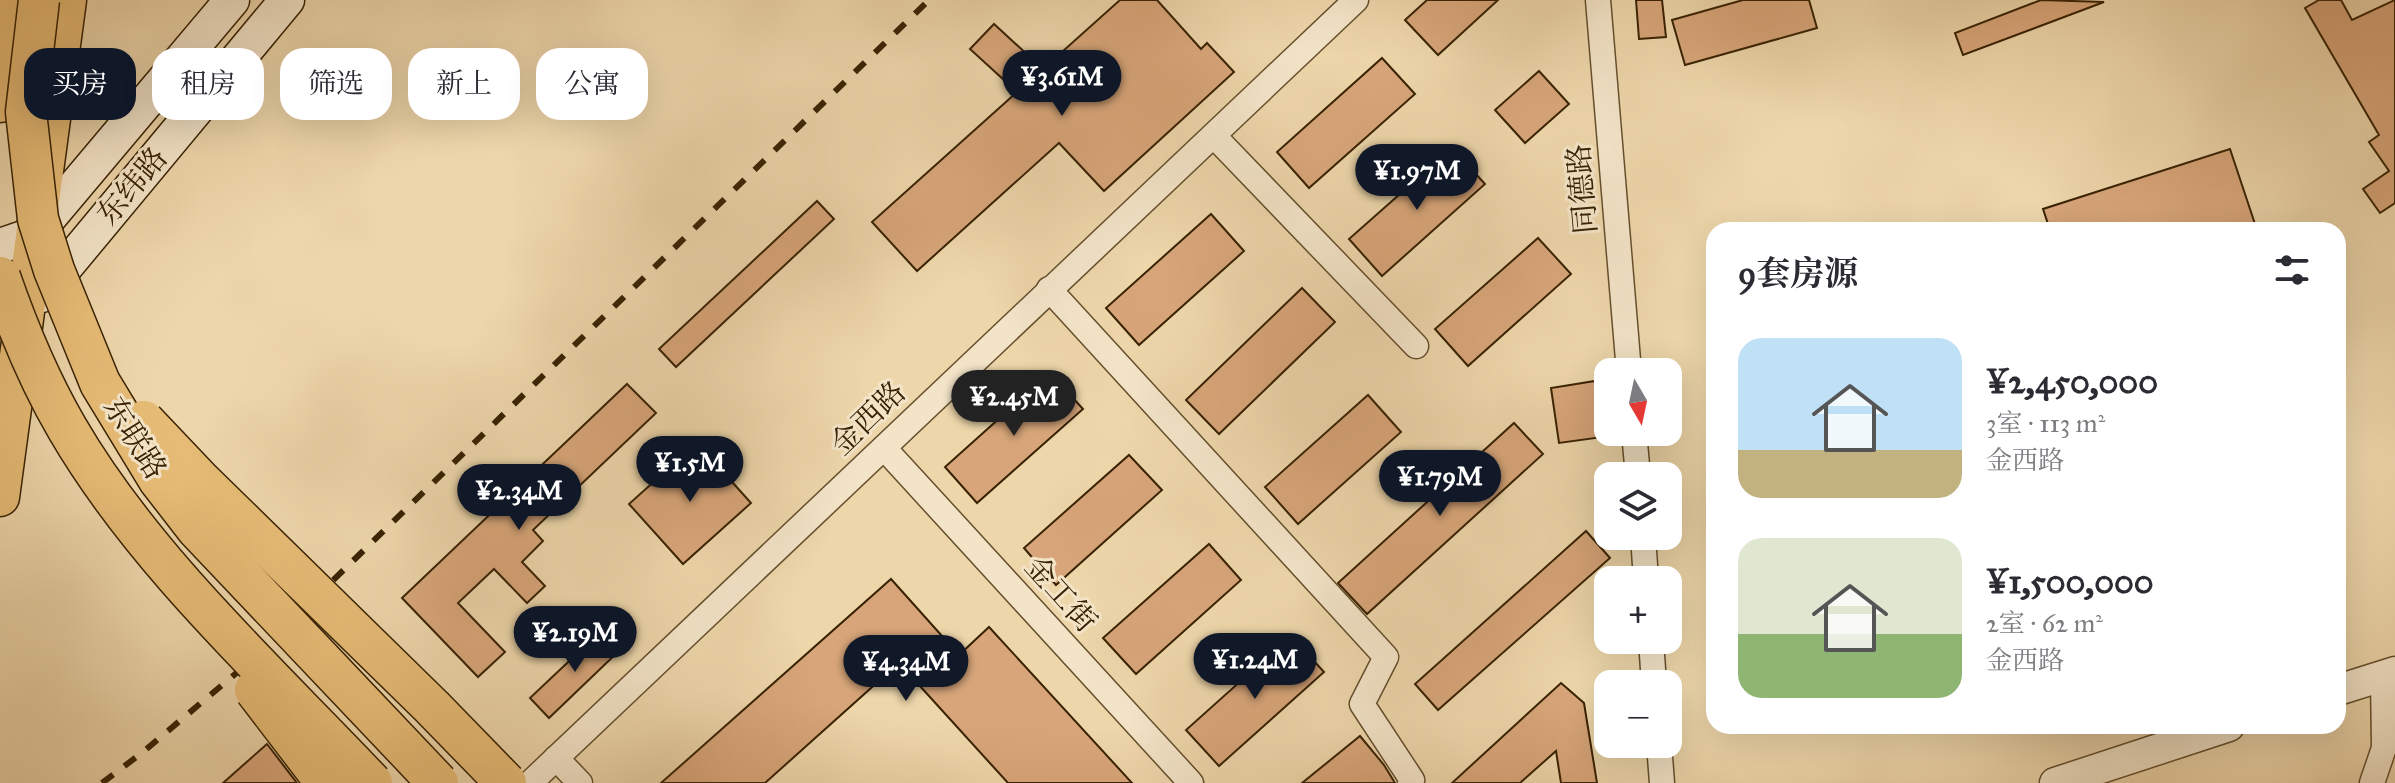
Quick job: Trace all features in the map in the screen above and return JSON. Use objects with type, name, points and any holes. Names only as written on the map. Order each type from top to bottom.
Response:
[{"type":"highway","points":[[0,102],[14,0]]},
{"type":"highway","name":"东联路","points":[[39,0],[26,112],[38,219],[77,329],[100,383],[159,480],[197,529],[438,783]]},
{"type":"highway","name":"东联路","points":[[0,277],[37,371],[67,428],[104,485],[149,545],[372,783]]},
{"type":"highway","points":[[77,329],[157,436],[506,783]]},
{"type":"highway","points":[[149,545],[326,783]]},
{"type":"main road","points":[[0,497],[12,312],[35,234],[67,0]]},
{"type":"main road","name":"东纬路","points":[[35,234],[232,0]]},
{"type":"main road","name":"东纬路","points":[[12,312],[287,0]]},
{"type":"main road","points":[[0,246],[35,234]]},
{"type":"street","name":"金西路","points":[[530,783],[1356,0]]},
{"type":"street","name":"同德路","points":[[1598,0],[1628,358]]},
{"type":"street","points":[[1214,136],[1416,346]]},
{"type":"street","points":[[1049,289],[1386,657],[1362,704],[1412,780],[1410,783]]},
{"type":"street","name":"金工街","points":[[884,448],[1191,783]]},
{"type":"street","points":[[2346,687],[2389,674],[2384,748],[2372,783]]},
{"type":"street","points":[[2055,783],[2205,734]]},
{"type":"street","points":[[556,758],[580,783]]},
{"type":"street","points":[[1660,758],[1662,783]]},
{"type":"building","points":[[1120,0],[1157,0],[1201,49],[1207,43],[1234,72],[1104,191],[1059,143],[917,271],[872,222],[1017,92],[970,49],[994,24],[1043,69]]},
{"type":"building","points":[[1427,0],[1498,0],[1438,55],[1405,20]]},
{"type":"building","points":[[1636,0],[1662,0],[1666,37],[1639,39]]},
{"type":"building","points":[[1743,0],[1809,0],[1817,28],[1685,65],[1672,20]]},
{"type":"building","points":[[2041,0],[2104,2],[1963,55],[1955,33]]},
{"type":"building","points":[[2319,0],[2341,0],[2352,20],[2395,0],[2395,203],[2380,213],[2363,189],[2389,171],[2369,142],[2379,135],[2305,8]]},
{"type":"building","points":[[1382,58],[1415,94],[1309,188],[1277,152]]},
{"type":"building","points":[[1539,71],[1569,104],[1525,143],[1495,110]]},
{"type":"building","points":[[1452,148],[1485,184],[1382,276],[1349,239]]},
{"type":"building","points":[[2230,149],[2254,222],[2047,222],[2043,209]]},
{"type":"building","points":[[817,201],[834,219],[676,367],[659,349]]},
{"type":"building","points":[[1211,214],[1244,251],[1139,345],[1106,308]]},
{"type":"building","points":[[1538,238],[1571,274],[1468,366],[1435,329]]},
{"type":"building","points":[[1302,288],[1335,322],[1219,434],[1186,400]]},
{"type":"building","points":[[1050,373],[1083,409],[977,503],[945,467]]},
{"type":"building","points":[[1594,381],[1594,438],[1559,443],[1551,388]]},
{"type":"building","points":[[627,384],[656,413],[533,530],[543,541],[522,562],[545,586],[527,603],[494,569],[458,603],[505,652],[478,677],[402,598]]},
{"type":"building","points":[[1368,395],[1401,432],[1298,524],[1265,487]]},
{"type":"building","points":[[1514,423],[1543,454],[1367,614],[1338,583]]},
{"type":"building","points":[[697,443],[751,503],[683,564],[629,504]]},
{"type":"building","points":[[1129,455],[1162,490],[1056,585],[1024,548]]},
{"type":"building","points":[[1586,531],[1594,540],[1594,550],[1603,550],[1610,558],[1601,566],[1594,566],[1594,572],[1438,710],[1415,684]]},
{"type":"building","points":[[1209,544],[1241,580],[1136,674],[1103,638]]},
{"type":"building","points":[[891,579],[959,655],[989,627],[1132,783],[1008,783],[899,663],[765,783],[661,783]]},
{"type":"building","points":[[601,631],[620,650],[549,718],[530,698]]},
{"type":"building","points":[[1291,636],[1324,672],[1219,766],[1186,730]]},
{"type":"building","points":[[1561,683],[1584,703],[1597,783],[1561,783],[1556,751],[1520,783],[1452,783]]},
{"type":"building","points":[[1360,736],[1395,783],[1302,783]]},
{"type":"building","points":[[267,744],[297,783],[223,783]]},
{"type":"railway","points":[[102,783],[247,664],[929,0]]}]
